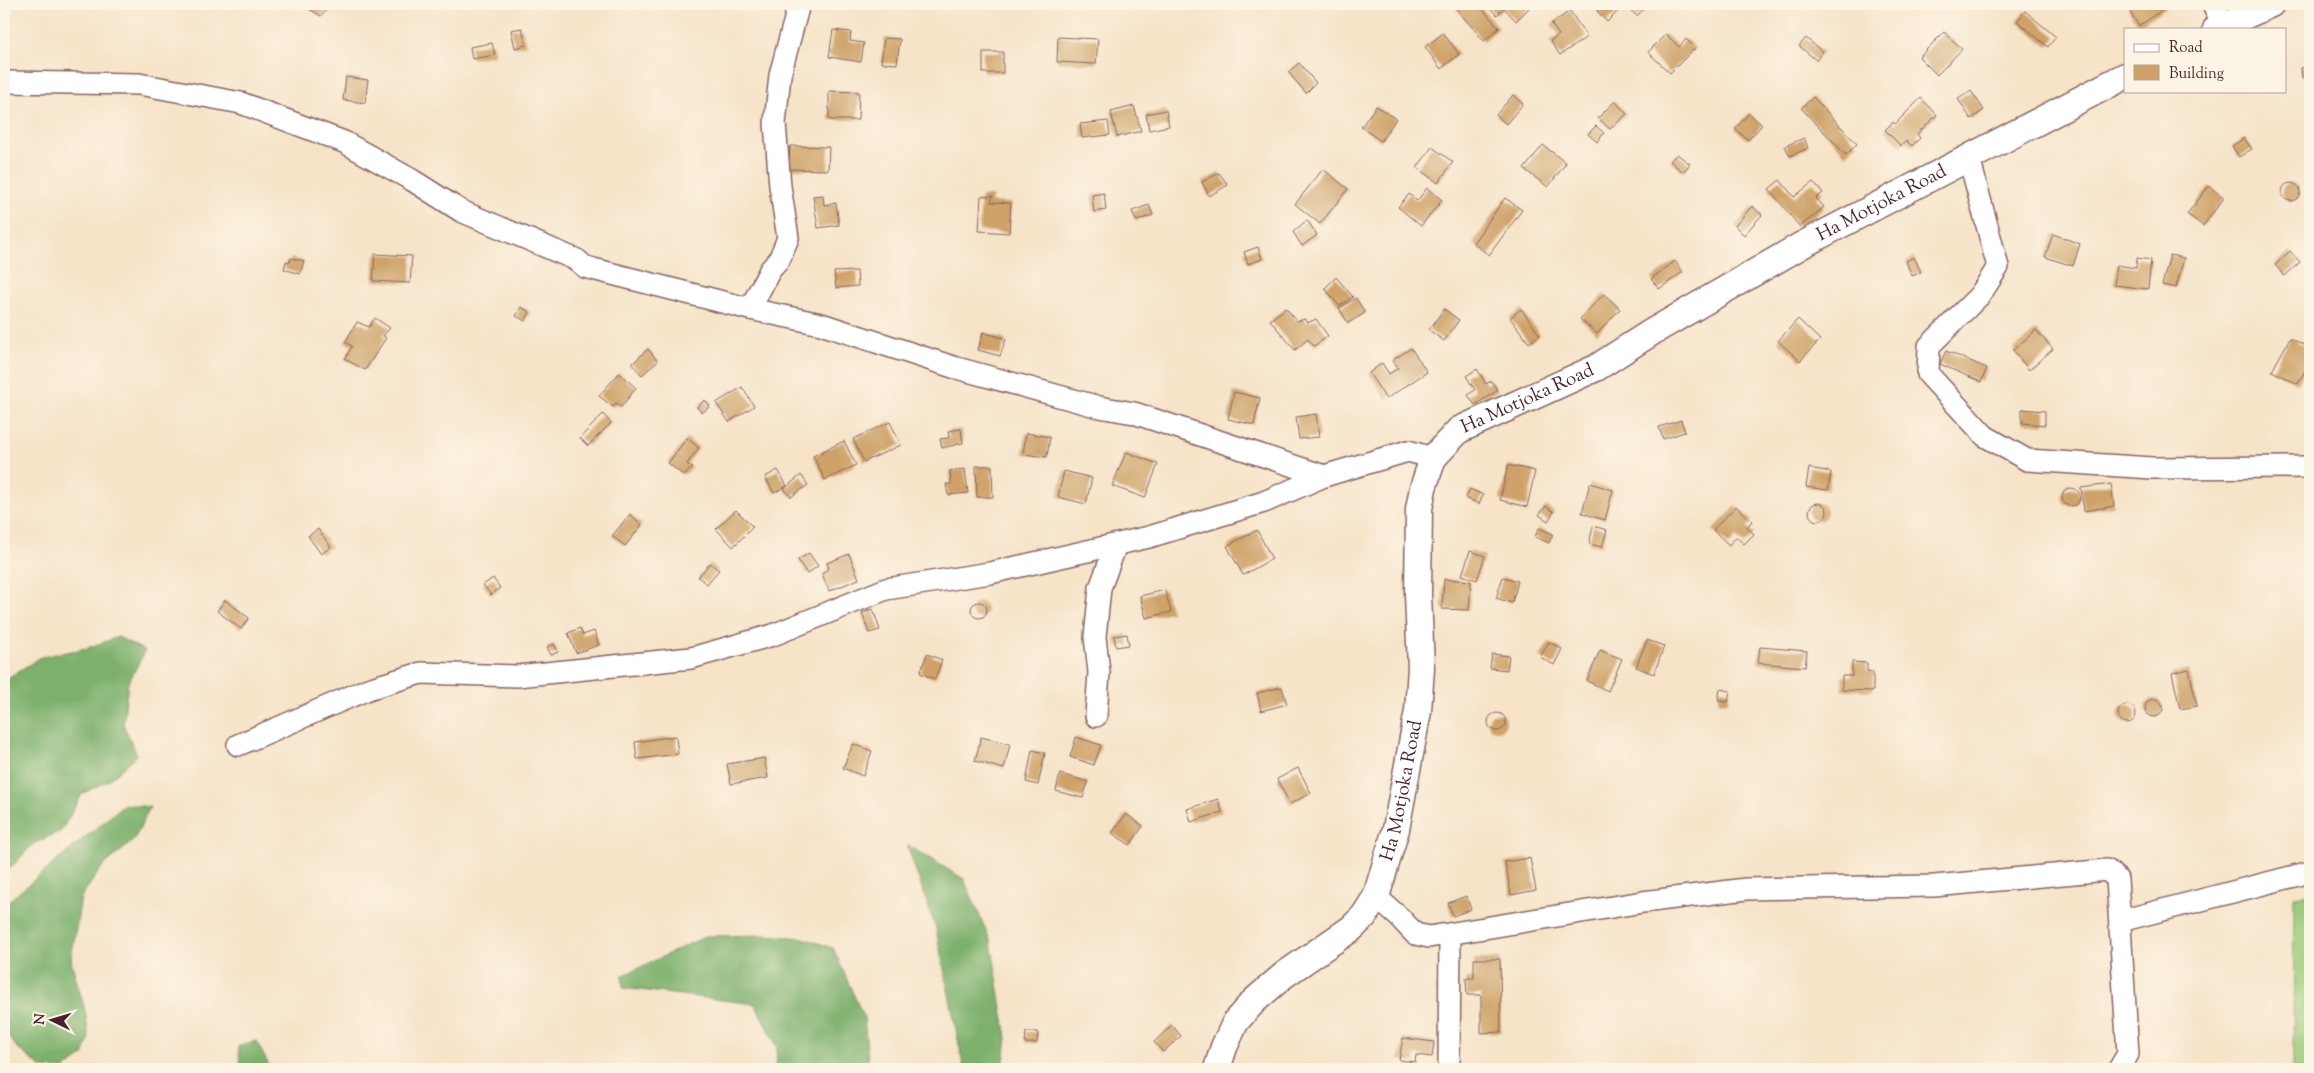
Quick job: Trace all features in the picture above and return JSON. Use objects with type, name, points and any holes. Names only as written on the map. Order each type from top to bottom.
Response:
[{"type":"street","points":[[750,309],[770,270],[779,260],[788,238],[780,186],[775,123],[780,75],[799,4]]},
{"type":"street","points":[[2218,19],[2271,4]]},
{"type":"street","name":"Ha Motjoka Road","points":[[1216,1069],[1236,1021],[1254,1001],[1284,975],[1352,928],[1364,916],[1376,897],[1396,829],[1418,711],[1421,668],[1418,594],[1420,509],[1423,488],[1433,458],[1459,430],[1596,368],[1652,332],[1802,245],[2124,77]]},
{"type":"street","points":[[4,82],[139,84],[241,103],[344,142],[412,180],[461,211],[577,260],[585,267],[750,309],[821,324],[954,368],[1099,407],[1134,413],[1324,476]]},
{"type":"street","points":[[1969,158],[1998,267],[1980,295],[1929,346],[1928,374],[1985,436],[2026,460],[2152,468],[2310,466]]},
{"type":"street","points":[[238,745],[368,689],[421,673],[517,676],[691,658],[773,634],[886,589],[990,573],[1149,537],[1264,502],[1324,476],[1408,451],[1433,458]]},
{"type":"street","points":[[1096,716],[1099,672],[1095,638],[1100,588],[1116,545]]},
{"type":"street","points":[[1376,897],[1415,934],[1429,937],[1643,902],[1746,889],[1934,886],[2107,870],[2117,879],[2120,921],[2128,1054],[2119,1069]]},
{"type":"street","points":[[2120,921],[2310,872]]},
{"type":"street","points":[[1449,1069],[1450,935]]},
{"type":"green space","points":[[118,637],[145,651],[128,683],[123,724],[137,755],[109,780],[82,794],[61,831],[33,844],[4,875],[4,687],[6,679],[41,657],[87,648]]},
{"type":"green space","points":[[125,804],[150,807],[134,840],[102,867],[81,897],[71,961],[85,1010],[89,1039],[83,1056],[64,1069],[42,1068],[17,1048],[4,1029],[4,905]]},
{"type":"green space","points":[[907,845],[964,879],[991,942],[1007,1038],[1003,1069],[964,1069],[936,929]]},
{"type":"green space","points":[[2310,894],[2310,1069],[2293,1069],[2294,896]]},
{"type":"green space","points":[[766,935],[803,938],[833,948],[864,1018],[869,1069],[776,1069],[777,1047],[755,1004],[623,988],[622,976],[706,936]]},
{"type":"green space","points":[[256,1041],[271,1069],[241,1069],[238,1046]]},
{"type":"building","points":[[301,4],[331,4],[321,16]]},
{"type":"building","points":[[1452,4],[1478,4],[1499,28],[1484,41]]},
{"type":"building","points":[[1492,4],[1533,4],[1516,21],[1504,8],[1497,15],[1489,7]]},
{"type":"building","points":[[1603,4],[1620,4],[1623,6],[1607,22],[1597,11]]},
{"type":"building","points":[[1630,4],[1647,5],[1637,16],[1627,7]]},
{"type":"building","points":[[2133,4],[2167,4],[2168,6],[2139,26],[2128,9]]},
{"type":"building","points":[[1570,11],[1587,37],[1560,55],[1550,41],[1559,35],[1551,24]]},
{"type":"building","points":[[2025,11],[2056,37],[2048,47],[2017,21]]},
{"type":"building","points":[[522,28],[526,45],[515,48],[511,30]]},
{"type":"building","points":[[833,30],[851,32],[850,41],[864,43],[861,62],[829,57]]},
{"type":"building","points":[[1944,32],[1962,49],[1937,75],[1919,57]]},
{"type":"building","points":[[1443,33],[1459,54],[1441,69],[1425,47]]},
{"type":"building","points":[[1666,34],[1679,47],[1686,39],[1695,48],[1670,73],[1648,52]]},
{"type":"building","points":[[1058,37],[1098,39],[1096,64],[1057,62]]},
{"type":"building","points":[[884,38],[900,39],[897,64],[881,63]]},
{"type":"building","points":[[1806,38],[1823,52],[1816,60],[1799,46]]},
{"type":"building","points":[[492,43],[495,55],[472,59],[470,47]]},
{"type":"building","points":[[983,52],[1003,52],[1003,73],[983,73]]},
{"type":"building","points":[[1299,63],[1316,83],[1306,93],[1288,72]]},
{"type":"building","points":[[2310,66],[2310,76],[2302,77],[2301,68]]},
{"type":"building","points":[[346,77],[368,80],[365,103],[343,100]]},
{"type":"building","points":[[829,91],[859,92],[858,120],[829,120]]},
{"type":"building","points":[[1971,91],[1984,110],[1971,119],[1958,99]]},
{"type":"building","points":[[1513,95],[1523,104],[1506,124],[1496,115]]},
{"type":"building","points":[[1813,97],[1857,144],[1846,155],[1801,108]]},
{"type":"building","points":[[1921,98],[1937,115],[1917,134],[1920,138],[1912,146],[1906,141],[1901,146],[1885,130],[1893,122],[1895,124]]},
{"type":"building","points":[[1615,101],[1627,114],[1610,129],[1598,118]]},
{"type":"building","points":[[1134,106],[1141,131],[1117,137],[1111,112]]},
{"type":"building","points":[[1376,106],[1396,119],[1381,141],[1361,127]]},
{"type":"building","points":[[1166,110],[1169,126],[1149,130],[1146,114]]},
{"type":"building","points":[[1749,113],[1762,125],[1748,140],[1735,129]]},
{"type":"building","points":[[1108,121],[1110,135],[1082,138],[1080,124]]},
{"type":"building","points":[[1596,126],[1604,133],[1597,142],[1588,134]]},
{"type":"building","points":[[1804,138],[1808,148],[1790,156],[1785,146]]},
{"type":"building","points":[[2244,138],[2252,149],[2239,157],[2232,146]]},
{"type":"building","points":[[1543,145],[1566,163],[1548,187],[1524,169]]},
{"type":"building","points":[[790,146],[829,147],[828,170],[789,169]]},
{"type":"building","points":[[1432,147],[1453,162],[1438,183],[1417,168]]},
{"type":"building","points":[[1677,154],[1690,164],[1683,172],[1670,161]]},
{"type":"building","points":[[1323,169],[1348,189],[1320,224],[1295,204]]},
{"type":"building","points":[[1219,173],[1228,185],[1209,196],[1202,182]]},
{"type":"building","points":[[1780,180],[1794,197],[1813,182],[1823,193],[1816,198],[1824,207],[1800,227],[1769,189]]},
{"type":"building","points":[[2291,183],[2299,188],[2300,192],[2295,200],[2291,201],[2283,196],[2282,192],[2287,184]]},
{"type":"building","points":[[2209,186],[2224,198],[2203,226],[2187,214]]},
{"type":"building","points":[[1427,188],[1442,200],[1421,226],[1398,207],[1409,194],[1417,201]]},
{"type":"building","points":[[1104,193],[1106,210],[1094,212],[1092,195]]},
{"type":"building","points":[[823,195],[824,205],[836,203],[839,225],[818,228],[813,196]]},
{"type":"building","points":[[981,196],[993,196],[991,202],[1011,203],[1009,233],[979,231]]},
{"type":"building","points":[[1505,198],[1522,210],[1489,255],[1473,243]]},
{"type":"building","points":[[1149,205],[1153,215],[1136,221],[1132,211]]},
{"type":"building","points":[[1752,206],[1762,215],[1744,235],[1735,226]]},
{"type":"building","points":[[1307,220],[1317,235],[1302,246],[1293,232]]},
{"type":"building","points":[[2053,234],[2080,244],[2073,266],[2045,257]]},
{"type":"building","points":[[1258,247],[1262,259],[1248,264],[1244,252]]},
{"type":"building","points":[[2290,251],[2300,262],[2285,276],[2275,265]]},
{"type":"building","points":[[375,254],[412,256],[410,283],[373,281]]},
{"type":"building","points":[[2170,255],[2184,258],[2176,288],[2162,285]]},
{"type":"building","points":[[1914,257],[1921,272],[1912,276],[1906,261]]},
{"type":"building","points":[[291,258],[304,261],[300,274],[284,269],[286,261],[290,262]]},
{"type":"building","points":[[2137,258],[2151,260],[2148,289],[2114,285],[2117,265],[2136,268]]},
{"type":"building","points":[[1675,261],[1683,272],[1659,289],[1651,279]]},
{"type":"building","points":[[857,271],[858,286],[836,288],[834,272]]},
{"type":"building","points":[[1336,277],[1353,297],[1339,306],[1325,288]]},
{"type":"building","points":[[1604,294],[1620,309],[1597,334],[1580,319]]},
{"type":"building","points":[[1356,298],[1365,313],[1348,323],[1339,308]]},
{"type":"building","points":[[521,307],[530,312],[525,321],[516,316]]},
{"type":"building","points":[[1286,308],[1297,321],[1305,319],[1307,323],[1316,319],[1328,336],[1314,346],[1308,339],[1295,350],[1270,320]]},
{"type":"building","points":[[1444,309],[1459,320],[1444,341],[1429,330]]},
{"type":"building","points":[[1521,309],[1540,335],[1529,343],[1510,318]]},
{"type":"building","points":[[375,318],[390,328],[383,336],[386,338],[365,370],[345,359],[352,346],[345,342],[357,322],[369,327]]},
{"type":"building","points":[[1798,319],[1820,340],[1800,361],[1778,341]]},
{"type":"building","points":[[2036,330],[2053,349],[2029,370],[2013,350]]},
{"type":"building","points":[[983,332],[1006,339],[1000,356],[978,350]]},
{"type":"building","points":[[2290,338],[2310,348],[2310,361],[2298,384],[2272,371]]},
{"type":"building","points":[[1411,348],[1427,372],[1386,399],[1369,373],[1382,363],[1389,374],[1398,368],[1393,360]]},
{"type":"building","points":[[648,349],[658,361],[642,375],[632,364]]},
{"type":"building","points":[[1946,351],[1987,368],[1981,382],[1940,364]]},
{"type":"building","points":[[1477,369],[1486,384],[1491,381],[1498,390],[1475,405],[1468,395],[1475,390],[1466,376]]},
{"type":"building","points":[[619,373],[636,388],[621,407],[616,403],[613,407],[599,396]]},
{"type":"building","points":[[742,387],[754,406],[729,422],[716,403]]},
{"type":"building","points":[[1234,392],[1260,398],[1254,425],[1228,419]]},
{"type":"building","points":[[705,400],[710,406],[702,413],[697,407]]},
{"type":"building","points":[[2022,409],[2045,411],[2045,425],[2022,423]]},
{"type":"building","points":[[603,414],[611,423],[588,446],[580,438]]},
{"type":"building","points":[[1316,414],[1319,437],[1299,439],[1296,417]]},
{"type":"building","points":[[1681,420],[1685,432],[1663,439],[1659,427]]},
{"type":"building","points":[[890,422],[901,445],[864,462],[853,439]]},
{"type":"building","points":[[961,429],[963,443],[942,448],[940,439],[949,438],[948,431]]},
{"type":"building","points":[[1026,433],[1050,437],[1047,457],[1023,454]]},
{"type":"building","points":[[687,438],[699,448],[687,464],[693,468],[683,475],[668,463]]},
{"type":"building","points":[[844,441],[856,465],[825,480],[813,456]]},
{"type":"building","points":[[1126,452],[1158,464],[1145,498],[1112,486]]},
{"type":"building","points":[[1508,465],[1535,471],[1527,507],[1500,500]]},
{"type":"building","points":[[976,466],[992,466],[993,497],[977,497]]},
{"type":"building","points":[[1809,468],[1831,472],[1828,490],[1806,487]]},
{"type":"building","points":[[965,469],[968,493],[948,495],[946,484],[951,484],[950,471]]},
{"type":"building","points":[[778,470],[787,486],[774,493],[765,477]]},
{"type":"building","points":[[1064,471],[1092,478],[1086,504],[1058,497]]},
{"type":"building","points":[[801,475],[808,485],[791,497],[784,489]]},
{"type":"building","points":[[1590,483],[1613,490],[1605,520],[1582,513]]},
{"type":"building","points":[[2111,484],[2114,506],[2084,511],[2081,488]]},
{"type":"building","points":[[2071,488],[2079,493],[2080,497],[2075,505],[2071,506],[2063,501],[2062,497],[2067,489]]},
{"type":"building","points":[[1470,489],[1483,495],[1479,504],[1466,498]]},
{"type":"building","points":[[1818,503],[1824,506],[1827,512],[1824,518],[1818,521],[1812,518],[1809,512],[1812,506]]},
{"type":"building","points":[[1546,506],[1554,512],[1548,521],[1539,515]]},
{"type":"building","points":[[1736,506],[1752,521],[1747,527],[1754,534],[1744,544],[1736,537],[1729,545],[1713,530]]},
{"type":"building","points":[[736,510],[753,527],[733,547],[716,529]]},
{"type":"building","points":[[630,514],[642,525],[625,546],[612,536]]},
{"type":"building","points":[[1593,526],[1607,530],[1602,547],[1589,544]]},
{"type":"building","points":[[1539,528],[1553,534],[1549,543],[1535,537]]},
{"type":"building","points":[[318,529],[331,547],[321,554],[308,536]]},
{"type":"building","points":[[1257,530],[1272,559],[1243,575],[1227,546]]},
{"type":"building","points":[[1470,551],[1485,556],[1477,580],[1462,575]]},
{"type":"building","points":[[809,553],[818,566],[807,574],[798,560]]},
{"type":"building","points":[[849,554],[859,579],[829,591],[822,574],[829,568],[827,563]]},
{"type":"building","points":[[710,563],[719,570],[707,584],[698,577]]},
{"type":"building","points":[[1503,577],[1518,581],[1512,603],[1496,598]]},
{"type":"building","points":[[493,578],[500,588],[491,595],[483,585]]},
{"type":"building","points":[[1444,579],[1471,581],[1469,610],[1442,609]]},
{"type":"building","points":[[1165,590],[1171,612],[1146,618],[1140,596]]},
{"type":"building","points":[[225,600],[249,618],[241,629],[217,611]]},
{"type":"building","points":[[979,602],[987,610],[979,618],[971,610]]},
{"type":"building","points":[[873,609],[880,630],[869,633],[862,613]]},
{"type":"building","points":[[580,628],[583,635],[594,631],[599,645],[576,653],[568,633]]},
{"type":"building","points":[[1127,634],[1129,645],[1116,647],[1114,636]]},
{"type":"building","points":[[1647,640],[1664,646],[1654,674],[1636,667]]},
{"type":"building","points":[[1549,642],[1562,649],[1554,665],[1540,657]]},
{"type":"building","points":[[554,644],[558,652],[551,655],[547,647]]},
{"type":"building","points":[[1760,647],[1807,651],[1805,667],[1758,663]]},
{"type":"building","points":[[1600,650],[1622,659],[1608,691],[1587,681]]},
{"type":"building","points":[[927,654],[942,660],[935,679],[920,673]]},
{"type":"building","points":[[1492,654],[1509,656],[1507,670],[1490,668]]},
{"type":"building","points":[[1852,662],[1867,663],[1867,671],[1873,672],[1873,691],[1842,690],[1842,676],[1852,676]]},
{"type":"building","points":[[2189,669],[2197,706],[2180,709],[2172,673]]},
{"type":"building","points":[[1282,687],[1287,704],[1261,711],[1257,693]]},
{"type":"building","points":[[1720,689],[1730,691],[1728,702],[1718,701]]},
{"type":"building","points":[[2154,699],[2160,702],[2163,708],[2160,714],[2154,717],[2148,714],[2145,708],[2148,702]]},
{"type":"building","points":[[2127,705],[2133,708],[2136,714],[2133,720],[2127,723],[2121,720],[2118,714],[2121,708]]},
{"type":"building","points":[[1497,713],[1503,716],[1506,722],[1503,728],[1497,731],[1491,728],[1488,722],[1491,716]]},
{"type":"building","points":[[676,736],[678,754],[637,759],[635,742]]},
{"type":"building","points":[[981,737],[1010,744],[1004,769],[975,761]]},
{"type":"building","points":[[1076,737],[1101,745],[1094,765],[1070,757]]},
{"type":"building","points":[[853,744],[872,751],[863,776],[843,768]]},
{"type":"building","points":[[1032,750],[1045,753],[1038,785],[1026,782]]},
{"type":"building","points":[[764,758],[768,778],[731,784],[727,764]]},
{"type":"building","points":[[1298,768],[1311,793],[1290,804],[1277,779]]},
{"type":"building","points":[[1060,774],[1088,782],[1083,798],[1056,791]]},
{"type":"building","points":[[1218,799],[1222,812],[1191,822],[1187,809]]},
{"type":"building","points":[[1126,814],[1143,826],[1130,845],[1112,833]]},
{"type":"building","points":[[1530,858],[1536,890],[1511,895],[1505,862]]},
{"type":"building","points":[[1466,896],[1471,909],[1453,916],[1448,903]]},
{"type":"building","points":[[1474,959],[1500,959],[1501,1032],[1481,1033],[1481,995],[1467,995],[1466,978],[1474,978]]},
{"type":"building","points":[[1172,1025],[1181,1036],[1163,1052],[1154,1042]]},
{"type":"building","points":[[1026,1032],[1038,1032],[1037,1043],[1025,1043]]},
{"type":"building","points":[[1403,1038],[1434,1042],[1432,1057],[1416,1055],[1415,1062],[1399,1060]]}]
